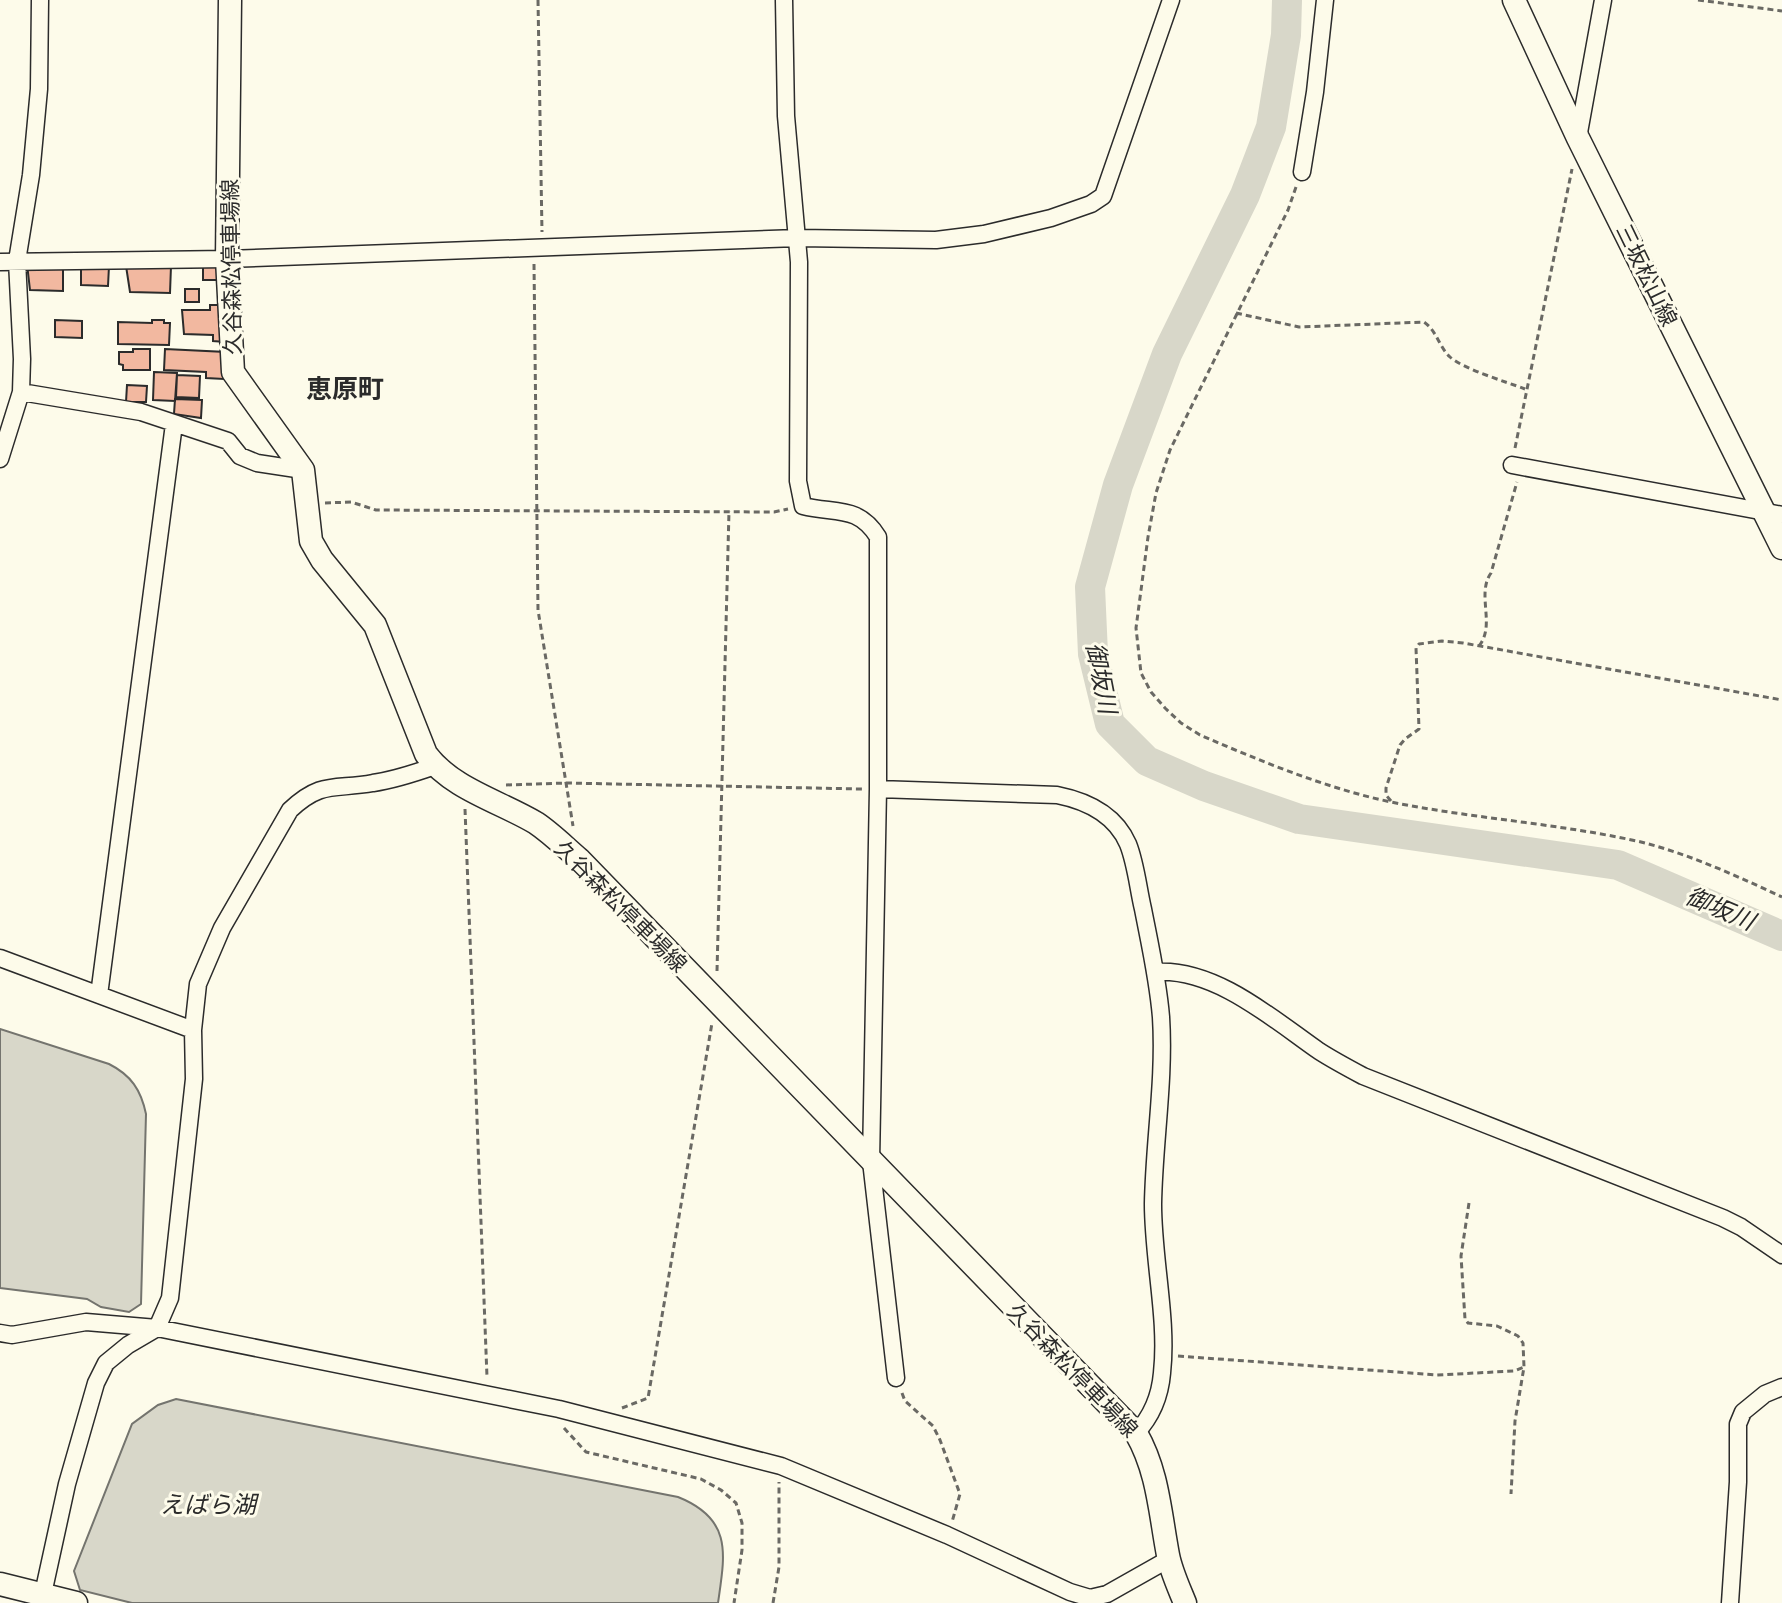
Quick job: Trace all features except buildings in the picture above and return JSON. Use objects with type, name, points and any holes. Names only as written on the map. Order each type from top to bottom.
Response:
[{"type":"main road","name":"久谷森松停車場線","points":[[230,0],[227,259],[233,372],[303,470],[311,541],[322,560],[375,625],[420,743],[435,766],[464,787],[539,825],[579,859],[1136,1433],[1148,1453],[1169,1559],[1185,1603]]},
{"type":"main road","name":"三坂松山線","points":[[1514,0],[1578,138],[1773,514],[1782,548]]},
{"type":"main road","points":[[0,1584],[42,1598],[76,1603]]},
{"type":"street","points":[[0,459],[21,392],[22,359],[9,262],[31,175],[39,89],[40,0]]},
{"type":"street","points":[[784,0],[786,116],[798,238],[798,481],[803,506],[855,514],[870,524],[878,537],[878,789],[871,1161],[896,1378]]},
{"type":"street","points":[[9,262],[227,259],[798,238],[936,240],[984,234],[1051,218],[1091,204],[1103,196],[1171,0]]},
{"type":"street","points":[[1302,172],[1325,0]]},
{"type":"street","points":[[1578,138],[1603,0]]},
{"type":"street","points":[[21,392],[141,412],[228,441],[240,456],[257,463],[303,470]]},
{"type":"street","points":[[99,995],[174,424]]},
{"type":"street","points":[[1516,466],[1773,514]]},
{"type":"street","points":[[42,1598],[67,1484],[96,1383],[106,1363],[157,1328],[170,1298],[194,1079],[193,1030],[198,984],[222,928],[290,810],[304,797],[316,790],[375,783],[435,766]]},
{"type":"street","points":[[878,789],[1057,795],[1081,800],[1116,824],[1128,845],[1156,972],[1161,1019],[1153,1203],[1155,1265],[1163,1327],[1162,1374],[1156,1405],[1149,1419],[1136,1433]]},
{"type":"street","points":[[0,958],[193,1030]]},
{"type":"street","points":[[1156,972],[1178,971],[1236,995],[1258,1007],[1323,1054],[1363,1076],[1723,1218],[1782,1255]]},
{"type":"street","points":[[0,1333],[12,1335],[86,1322],[157,1328],[559,1409],[781,1466],[1090,1598],[1107,1594],[1169,1559]]},
{"type":"street","points":[[1730,1603],[1738,1482],[1738,1424],[1743,1412],[1765,1394],[1782,1387]]},
{"type":"path","points":[[538,0],[538,610],[574,829]]},
{"type":"path","points":[[1698,0],[1782,11]]},
{"type":"path","points":[[1479,646],[1487,628],[1486,580],[1491,573],[1516,466],[1527,390],[1572,168]]},
{"type":"path","points":[[1302,172],[1288,210],[1170,450],[1156,493],[1136,628],[1141,673],[1151,692],[1181,723],[1200,735],[1320,781],[1391,801],[1644,843],[1782,897]]},
{"type":"path","points":[[1236,313],[1299,327],[1424,322],[1431,327],[1454,361],[1527,390]]},
{"type":"path","points":[[309,503],[351,502],[376,510],[539,511],[774,512],[803,506]]},
{"type":"path","points":[[1391,801],[1386,795],[1386,788],[1400,745],[1419,729],[1416,648],[1419,644],[1442,641],[1479,646],[1782,700]]},
{"type":"path","points":[[491,1382],[486,1375],[464,787],[566,783],[878,789]]},
{"type":"path","points":[[1469,1203],[1461,1256],[1465,1319],[1468,1323],[1497,1326],[1518,1336],[1525,1350],[1515,1421],[1511,1494]]},
{"type":"path","points":[[1163,1354],[1437,1375],[1514,1371],[1524,1367]]},
{"type":"path","points":[[896,1378],[905,1401],[933,1426],[960,1494],[947,1535]]},
{"type":"path","points":[[559,1409],[558,1421],[586,1452],[701,1479],[736,1503],[742,1523],[742,1550],[734,1603]]},
{"type":"path","points":[[773,1603],[779,1567],[781,1466]]},
{"type":"water","points":[[0,1029],[109,1064],[129,1078],[141,1098],[146,1114],[141,1304],[129,1312],[101,1307],[87,1299],[0,1288]]},
{"type":"water","name":"えばら湖","points":[[176,1399],[678,1497],[696,1506],[717,1527],[723,1554],[718,1603],[132,1603],[80,1590],[74,1571],[132,1424],[158,1405]]},
{"type":"waterway","name":"御坂川","points":[[1287,0],[1286,35],[1271,127],[1245,195],[1167,354],[1118,485],[1090,587],[1093,654],[1110,724],[1147,761],[1204,786],[1299,819],[1618,865],[1782,936]]},
{"type":"district","name":"恵原町","points":[[345,389]]}]
